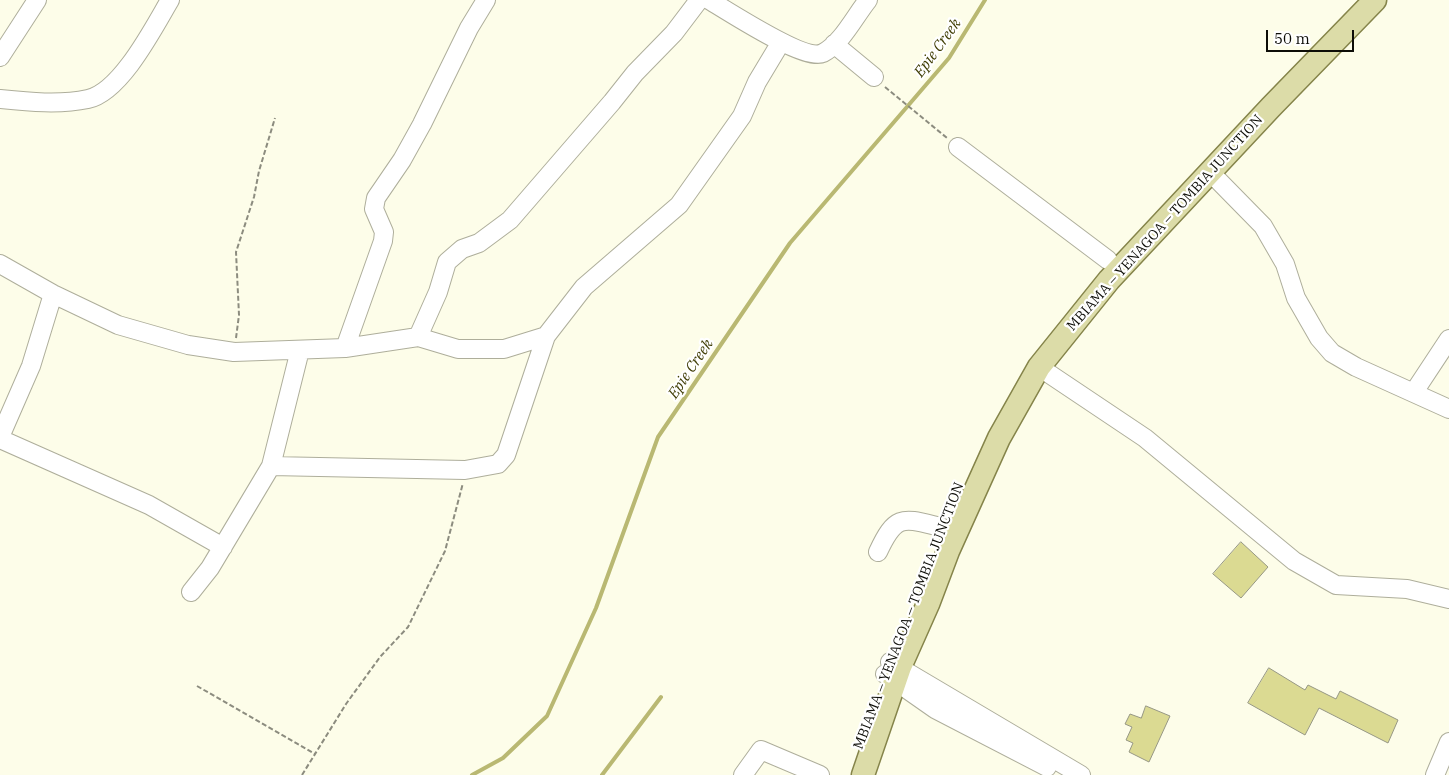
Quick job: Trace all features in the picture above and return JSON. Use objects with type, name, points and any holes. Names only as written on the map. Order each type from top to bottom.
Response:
[{"type":"main road","name":"MBIAMA – YENAGOA – TOMBIA JUNCTION","points":[[863,775],[893,671],[941,528],[995,414],[1041,339],[1108,260],[1186,182],[1356,0]]},
{"type":"main road","name":"MBIAMA – YENAGOA – TOMBIA JUNCTION","points":[[847,775],[893,671],[928,604],[972,495],[999,438],[1039,367],[1109,280],[1375,0]]},
{"type":"street","points":[[0,57],[37,0]]},
{"type":"street","points":[[0,99],[42,103],[90,99],[114,83],[142,49],[170,0]]},
{"type":"street","points":[[345,348],[383,241],[384,232],[374,209],[376,198],[402,160],[422,124],[469,28],[486,0]]},
{"type":"street","points":[[418,337],[438,292],[447,262],[462,249],[479,243],[510,220],[612,102],[634,73],[674,33],[699,0]]},
{"type":"street","points":[[709,0],[781,42],[808,54],[822,54],[834,44],[868,0]]},
{"type":"street","points":[[271,466],[465,470],[498,464],[506,455],[546,336],[584,287],[679,205],[742,116],[757,82],[781,42]]},
{"type":"street","points":[[834,44],[874,77]]},
{"type":"street","points":[[958,147],[1108,260]]},
{"type":"street","points":[[1210,172],[1263,226],[1285,264],[1296,298],[1319,338],[1332,353],[1356,367],[1449,409]]},
{"type":"street","points":[[0,264],[53,294],[118,325],[188,345],[234,352],[345,348],[418,337],[458,349],[504,349],[546,336]]},
{"type":"street","points":[[53,294],[32,366],[0,438],[149,505],[222,547]]},
{"type":"street","points":[[1414,392],[1449,339]]},
{"type":"street","points":[[191,592],[222,547],[271,466],[300,350]]},
{"type":"street","points":[[1039,367],[1145,438],[1241,519],[1302,566],[1336,585],[1407,590],[1449,599]]},
{"type":"street","points":[[878,552],[888,532],[898,522],[913,520],[941,528]]},
{"type":"street","points":[[893,671],[936,709],[1061,775]]},
{"type":"street","points":[[893,671],[1081,775]]},
{"type":"street","points":[[1435,775],[1449,742]]},
{"type":"street","points":[[743,775],[761,750],[820,775]]},
{"type":"path","points":[[874,77],[958,147]]},
{"type":"path","points":[[234,352],[239,315],[236,252],[254,197],[258,171],[275,118]]},
{"type":"path","points":[[302,775],[346,704],[374,664],[408,627],[445,552],[458,509],[465,470]]},
{"type":"path","points":[[197,686],[315,754]]},
{"type":"building","points":[[1241,542],[1268,567],[1241,598],[1213,574]]},
{"type":"building","points":[[1269,668],[1305,690],[1308,685],[1336,699],[1340,691],[1398,720],[1388,743],[1319,708],[1305,735],[1248,703]]},
{"type":"building","points":[[1146,706],[1170,716],[1149,762],[1129,752],[1133,743],[1126,740],[1132,727],[1125,724],[1130,714],[1141,718]]},
{"type":"waterway","name":"Epie Creek","points":[[472,775],[503,758],[547,716],[596,608],[658,437],[790,243],[949,58],[985,0]]},
{"type":"waterway","points":[[602,775],[661,697]]}]
